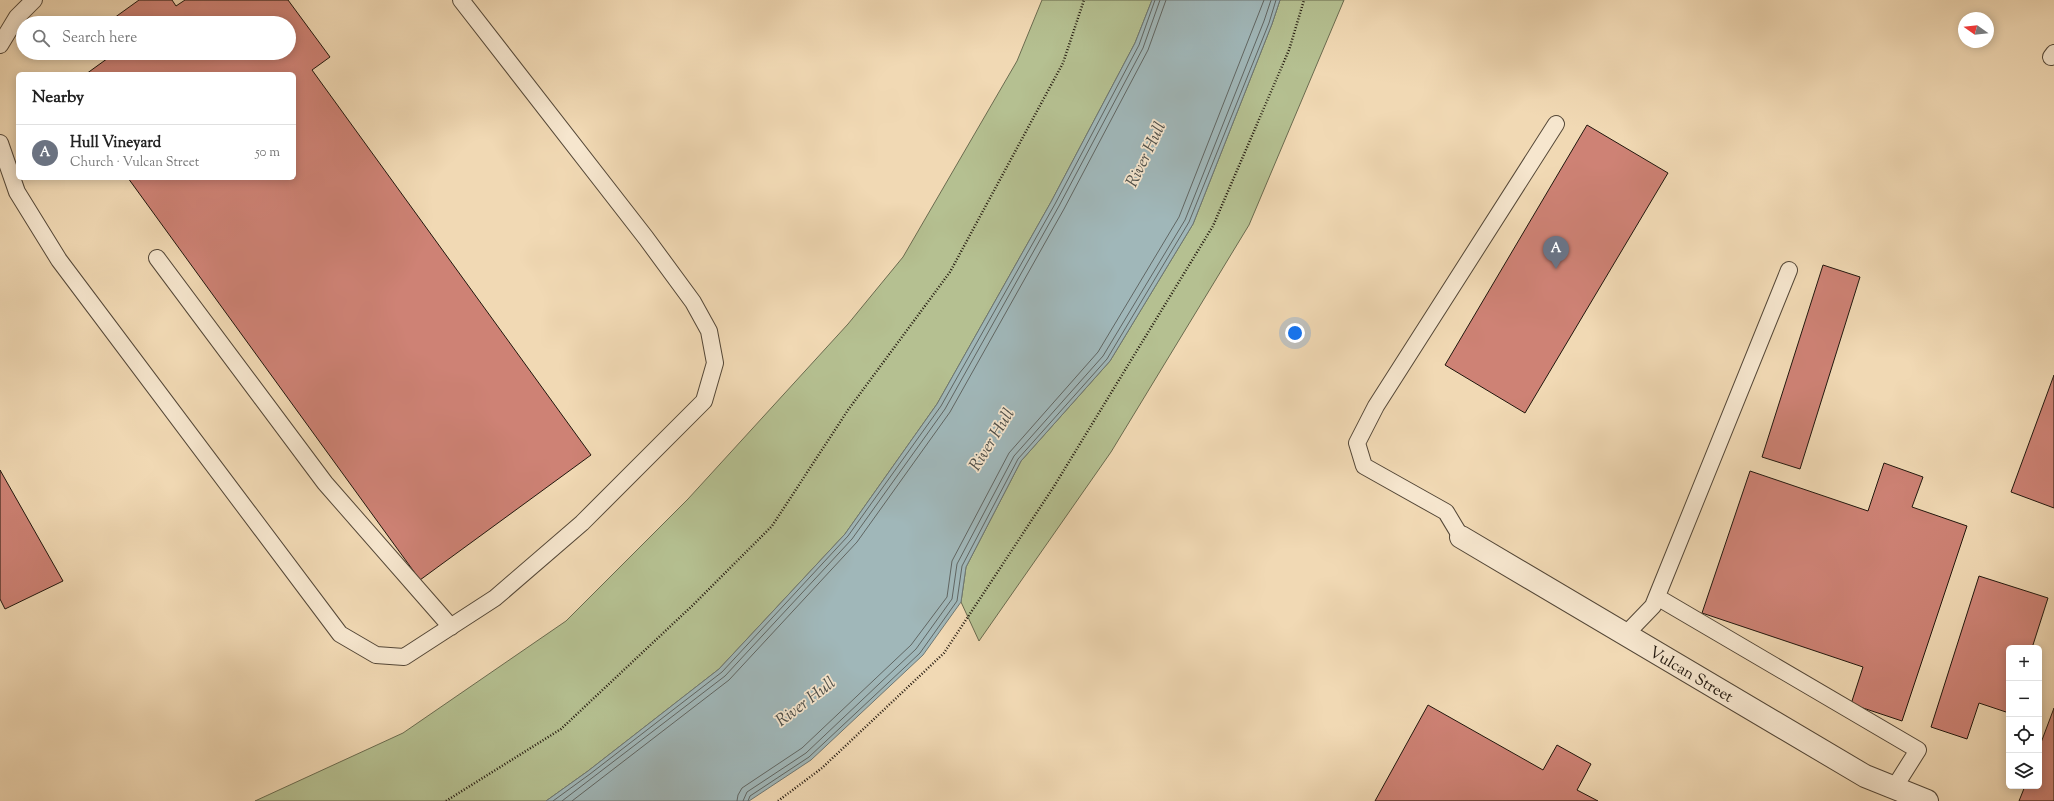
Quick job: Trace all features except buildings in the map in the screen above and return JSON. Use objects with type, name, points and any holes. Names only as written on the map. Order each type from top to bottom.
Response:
[{"type":"street","name":"Vulcan Street","points":[[1461,537],[1865,776],[1927,801]]},
{"type":"lane","points":[[18,16],[34,0]]},
{"type":"lane","points":[[0,143],[17,192],[59,260],[340,634],[376,655],[404,657],[495,598],[582,523],[704,401],[715,363],[709,331],[693,302],[646,238],[461,0]]},
{"type":"lane","points":[[0,46],[16,19]]},
{"type":"lane","points":[[1461,537],[1446,512],[1364,466],[1357,443],[1376,406],[1556,124]]},
{"type":"lane","points":[[157,258],[325,483],[450,627]]},
{"type":"lane","points":[[1626,634],[1653,606],[1789,270]]},
{"type":"lane","points":[[1657,597],[1918,750],[1894,788]]},
{"type":"path","points":[[446,801],[561,729],[693,605],[772,526],[848,410],[950,272],[1063,63],[1084,0]]},
{"type":"path","points":[[778,801],[822,768],[944,653],[1053,488],[1213,226],[1289,50],[1304,0]]},
{"type":"green space","points":[[1042,0],[1152,0],[1135,43],[1051,202],[937,404],[845,534],[719,669],[588,771],[546,801],[255,801],[403,733],[566,621],[688,499],[848,324],[903,257],[1017,61]]},
{"type":"green space","points":[[1280,0],[1344,0],[1249,225],[1111,452],[979,641],[961,602],[966,567],[1021,461],[1110,361],[1193,224],[1272,24]]},
{"type":"water","name":"River Hull","points":[[1152,0],[1280,0],[1272,24],[1193,224],[1110,361],[1021,461],[966,567],[961,602],[923,655],[811,760],[749,801],[546,801],[588,771],[719,669],[845,534],[937,404],[1051,202],[1135,43]]},
{"type":"place","name":"Hull Vineyard","points":[[1556,269]]}]
